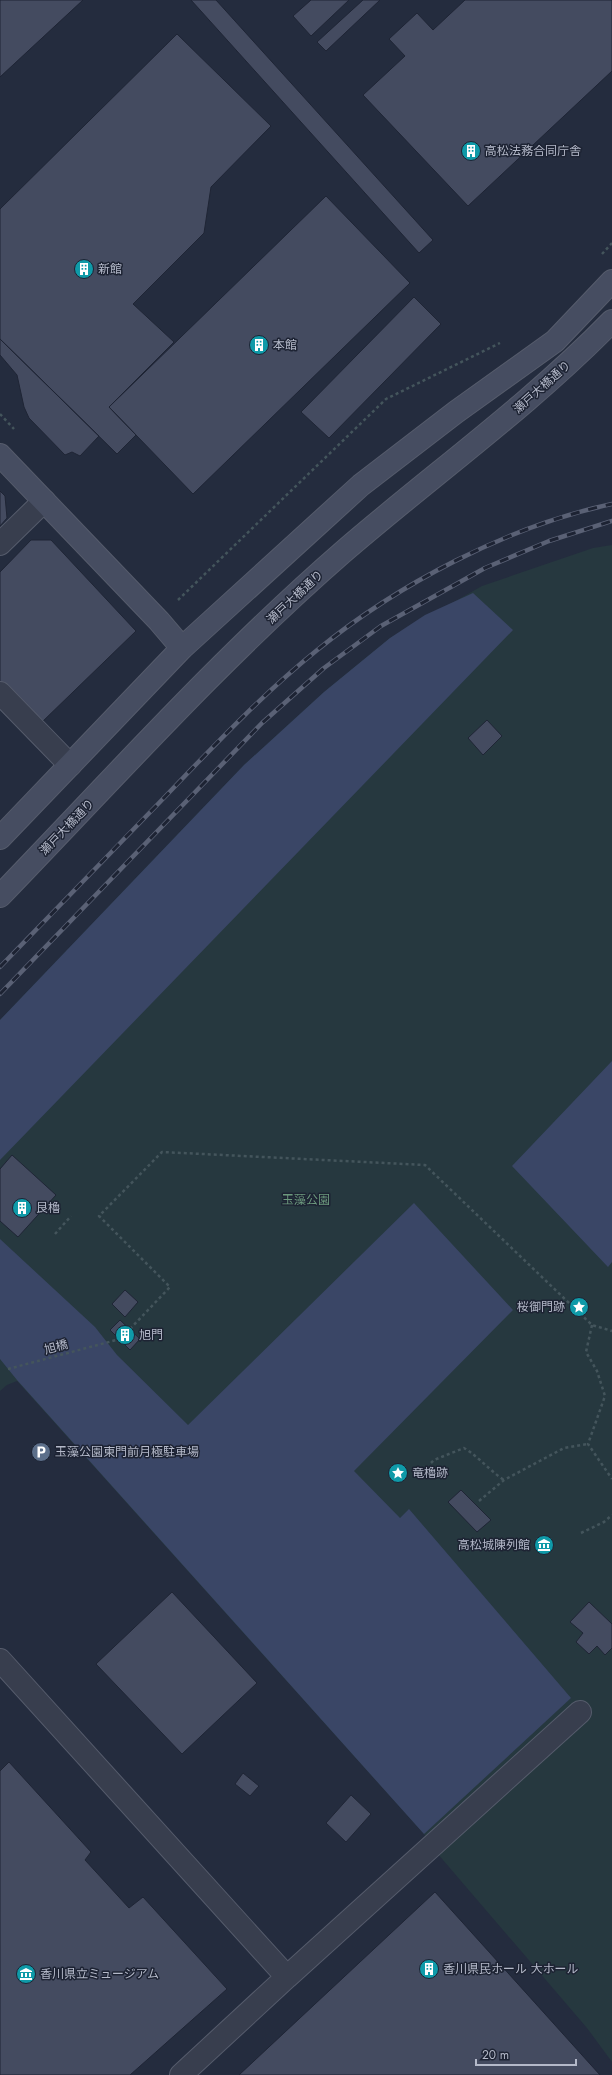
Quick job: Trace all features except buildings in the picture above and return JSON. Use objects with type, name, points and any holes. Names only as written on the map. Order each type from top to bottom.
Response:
[{"type":"street","points":[[0,838],[182,648],[361,485],[456,412],[555,340],[612,281]]},
{"type":"street","name":"瀬戸大橋通り","points":[[0,896],[240,648],[342,553],[509,416],[612,321]]},
{"type":"street","points":[[0,454],[159,621],[182,648]]},
{"type":"street","points":[[0,544],[44,501]]},
{"type":"street","points":[[0,694],[70,765]]},
{"type":"street","points":[[0,1660],[287,1977]]},
{"type":"street","points":[[181,2075],[580,1712]]},
{"type":"path","points":[[596,260],[612,243]]},
{"type":"path","points":[[174,595],[179,600],[386,399],[505,341]]},
{"type":"path","points":[[0,414],[16,431]]},
{"type":"path","points":[[130,1329],[170,1287],[99,1216],[162,1152],[425,1165],[592,1325],[612,1331]]},
{"type":"path","points":[[55,1234],[71,1216]]},
{"type":"path","points":[[588,1444],[605,1396],[597,1371],[586,1352],[592,1325]]},
{"type":"path","name":"旭橋","points":[[8,1369],[120,1339]]},
{"type":"path","points":[[588,1444],[612,1479]]},
{"type":"path","points":[[479,1501],[504,1480],[564,1448],[588,1444]]},
{"type":"path","points":[[430,1463],[464,1448],[479,1458],[489,1470],[504,1480]]},
{"type":"path","points":[[581,1533],[604,1522],[612,1515]]},
{"type":"green space","name":"玉藻公園","points":[[612,545],[612,2062],[587,2028],[431,1846],[424,1834],[17,1381],[7,1385],[0,1391],[0,1020],[244,765],[324,692],[390,638],[482,586],[593,548]]},
{"type":"water","points":[[473,593],[513,630],[0,1160],[0,1020],[244,765],[324,692],[390,638],[425,615]]},
{"type":"water","points":[[612,1061],[612,1262],[608,1267],[512,1166]]},
{"type":"water","points":[[414,1203],[513,1310],[354,1471],[400,1518],[409,1509],[571,1698],[424,1834],[17,1380],[0,1359],[0,1239],[95,1327],[117,1355],[188,1425]]},
{"type":"railway","points":[[0,967],[235,725],[274,687],[348,626],[418,581],[494,543],[533,527],[573,514],[612,504]]},
{"type":"railway","points":[[0,994],[262,723],[324,668],[381,626],[485,568],[549,541],[612,521]]},
{"type":"place","name":"高松法務合同庁舎","points":[[471,151]]},
{"type":"place","name":"新館","points":[[84,269]]},
{"type":"place","name":"本館","points":[[259,345]]},
{"type":"place","name":"艮櫓","points":[[22,1208]]},
{"type":"place","name":"桜御門跡","points":[[579,1307]]},
{"type":"place","name":"旭門","points":[[125,1335]]},
{"type":"place","name":"玉藻公園東門前月極駐車場","points":[[41,1452]]},
{"type":"place","name":"竜櫓跡","points":[[398,1473]]},
{"type":"place","name":"高松城陳列館","points":[[544,1545]]},
{"type":"place","name":"香川県民ホール 大ホール","points":[[429,1969]]},
{"type":"place","name":"香川県立ミュージアム","points":[[26,1974]]}]
